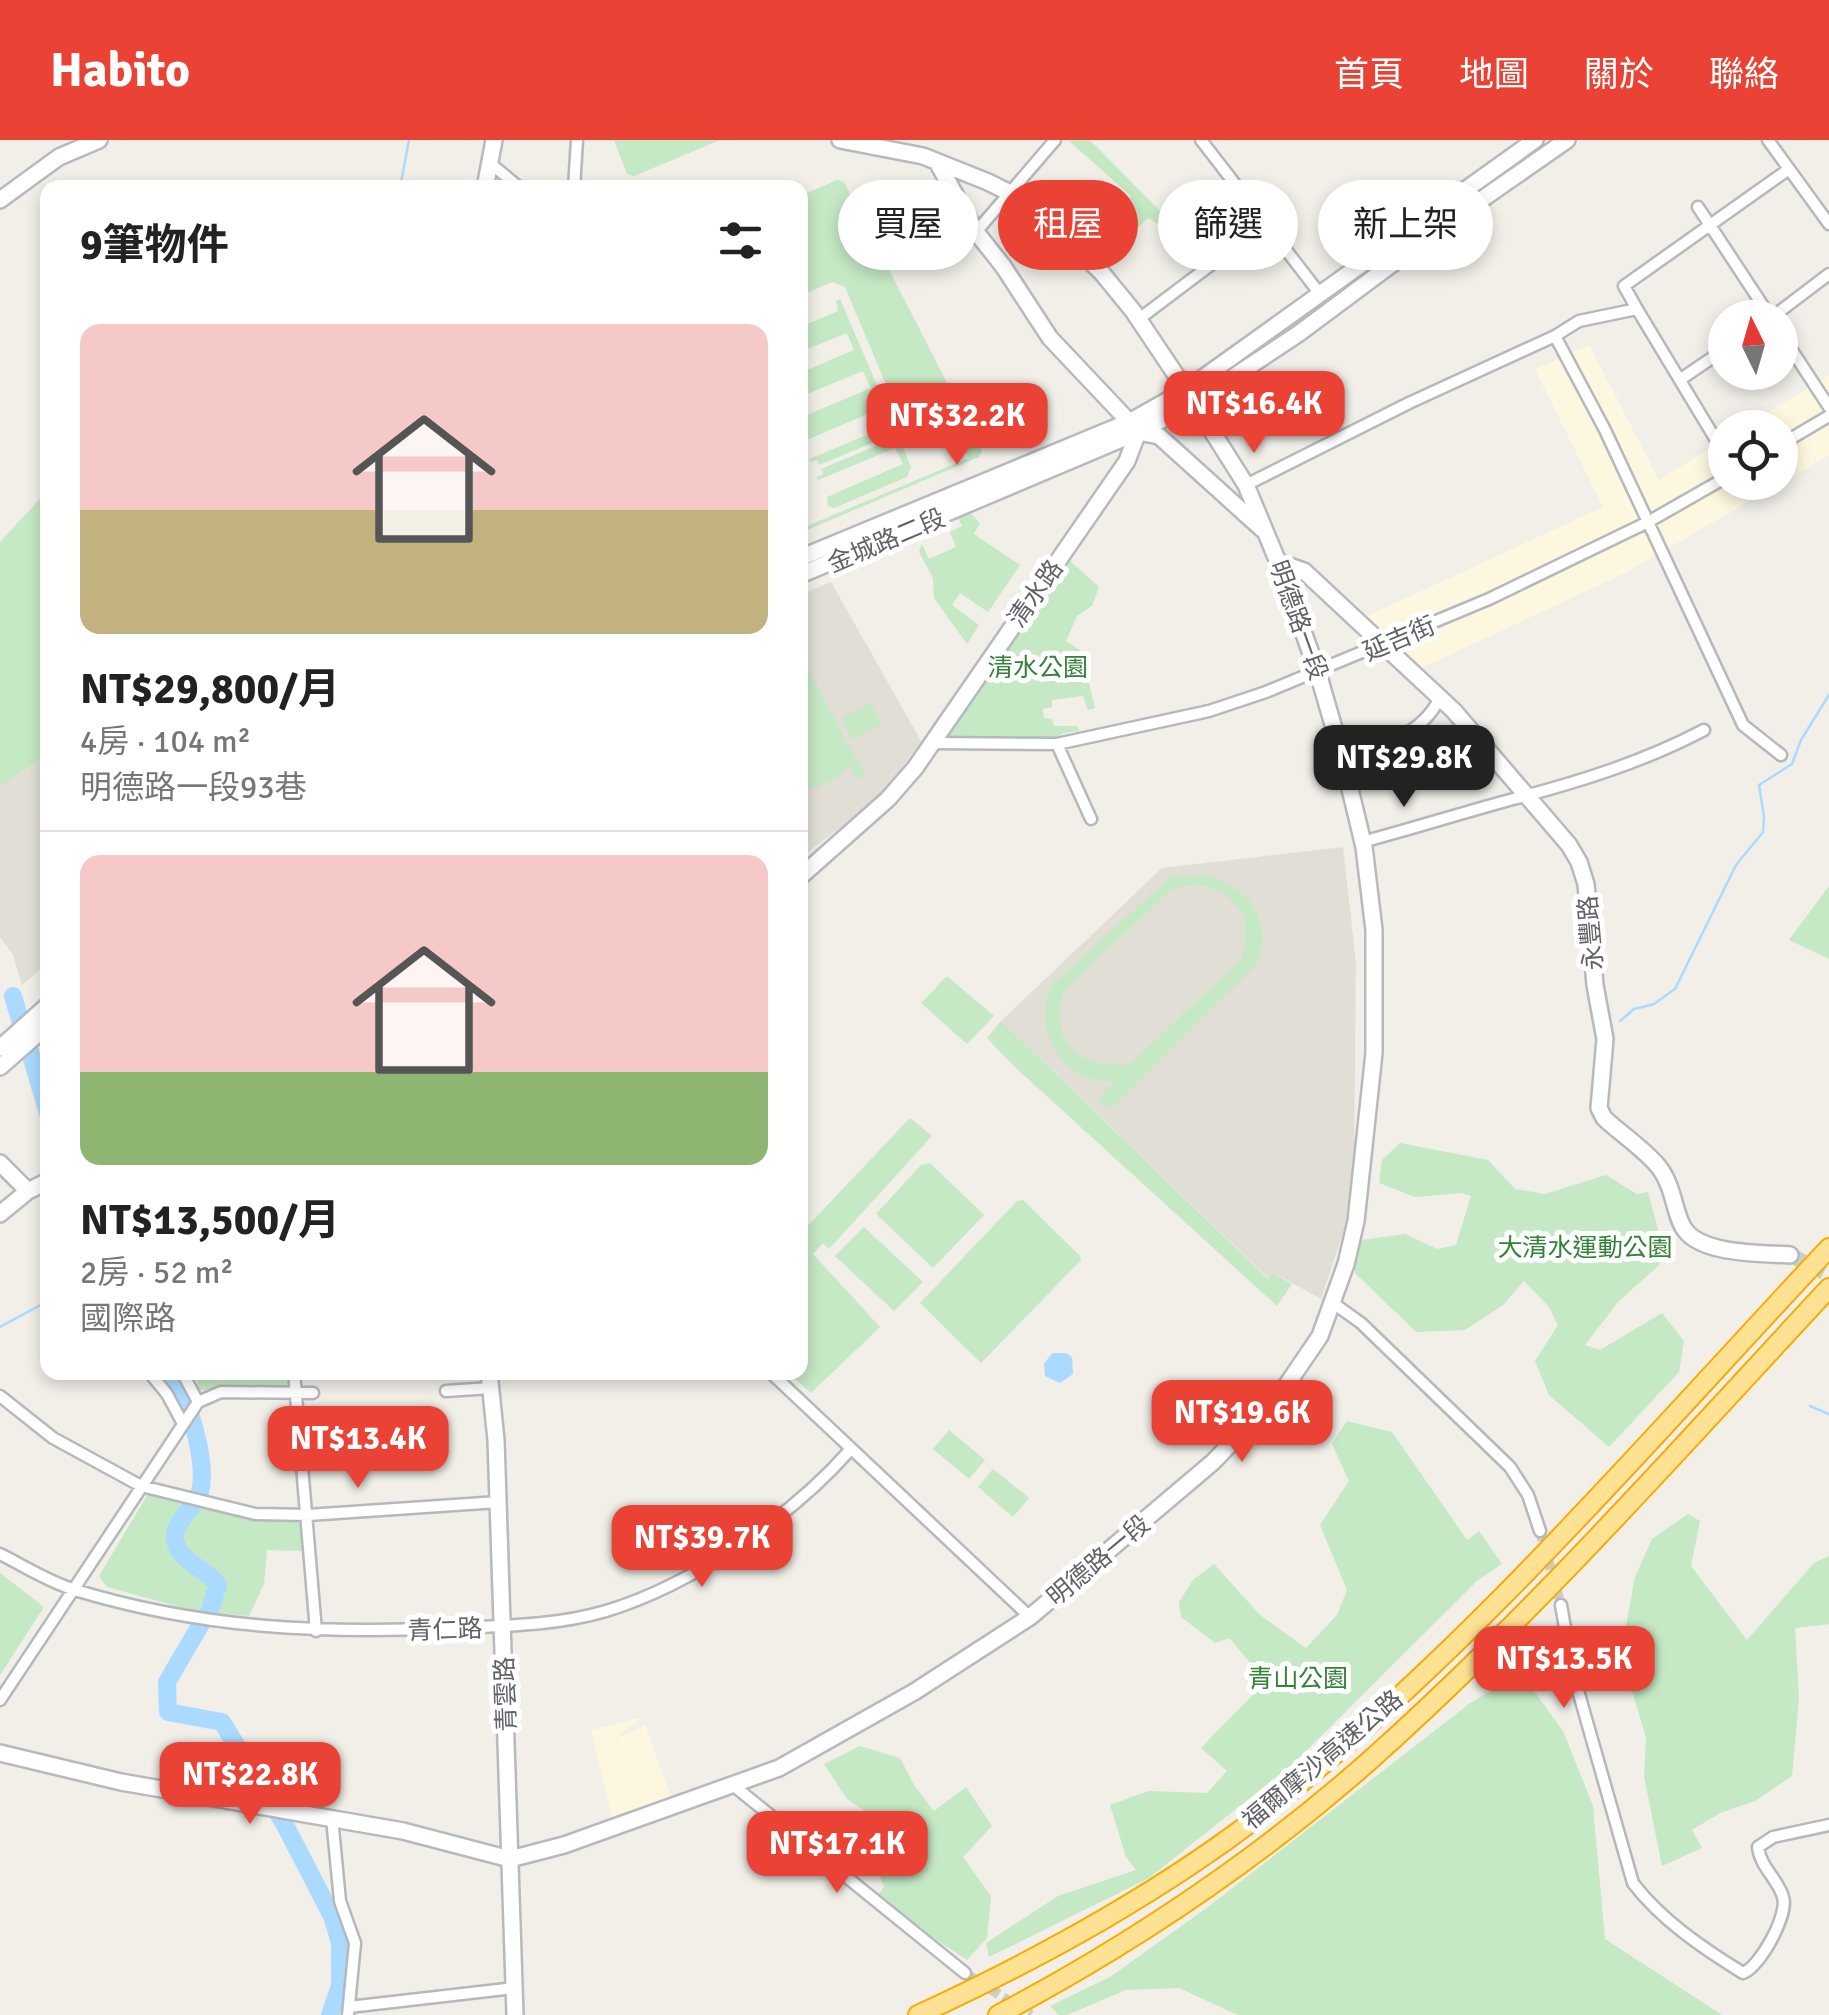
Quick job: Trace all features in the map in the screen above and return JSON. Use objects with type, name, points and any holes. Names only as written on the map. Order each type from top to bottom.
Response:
[{"type":"highway","name":"福爾摩沙高速公路","points":[[918,2015],[986,1984],[1106,1918],[1236,1833],[1319,1767],[1483,1615],[1829,1248]]},
{"type":"highway","name":"福爾摩沙高速公路","points":[[998,2015],[1122,1946],[1207,1889],[1375,1756],[1504,1632],[1829,1288]]},
{"type":"street","points":[[0,200],[59,157],[100,140]]},
{"type":"street","points":[[487,180],[494,140]]},
{"type":"street","points":[[574,180],[577,140]]},
{"type":"street","name":"明德路一段","points":[[840,140],[927,152],[998,188]]},
{"type":"street","points":[[1022,180],[1055,140]]},
{"type":"street","points":[[1190,396],[1320,294],[1535,140]]},
{"type":"street","points":[[1134,426],[1298,334],[1567,140]]},
{"type":"street","points":[[1768,140],[1829,224]]},
{"type":"street","points":[[1204,144],[1231,180]]},
{"type":"street","points":[[927,152],[944,180]]},
{"type":"street","points":[[490,163],[510,180]]},
{"type":"street","points":[[1708,425],[1624,286],[1789,169]]},
{"type":"street","points":[[978,230],[998,207]]},
{"type":"street","points":[[1698,207],[1759,300]]},
{"type":"street","points":[[978,235],[1064,355],[1134,426],[1158,436],[1266,533]]},
{"type":"street","points":[[1298,266],[1320,294]]},
{"type":"street","name":"明德路一段","points":[[510,1859],[604,1833],[779,1768],[914,1692],[1030,1617],[1213,1462],[1262,1412],[1286,1386],[1320,1336],[1333,1302],[1356,1220],[1374,1052],[1376,962],[1362,842],[1318,672],[1246,485],[1139,319],[1099,270]]},
{"type":"street","points":[[1139,319],[1204,270]]},
{"type":"street","points":[[1795,300],[1829,274]]},
{"type":"street","points":[[1246,485],[1409,403],[1555,336],[1578,321],[1637,309]]},
{"type":"street","points":[[1555,336],[1605,430],[1743,724],[1781,756]]},
{"type":"street","points":[[1798,360],[1829,407]]},
{"type":"street","points":[[1681,379],[1708,361]]},
{"type":"street","points":[[1798,434],[1829,416]]},
{"type":"street","name":"金城路二段","points":[[808,555],[1134,426]]},
{"type":"street","name":"金城路二段","points":[[808,572],[1134,426]]},
{"type":"street","name":"清水路","points":[[808,871],[888,799],[934,742],[1127,461],[1134,426]]},
{"type":"street","name":"延吉街","points":[[934,742],[1057,744],[1209,711],[1318,672],[1489,599],[1648,522],[1708,488]]},
{"type":"street","name":"永豐路","points":[[1278,562],[1304,571],[1440,698],[1569,845],[1586,884],[1595,986],[1605,1039],[1599,1096],[1604,1118],[1657,1164],[1673,1190],[1683,1229],[1692,1237],[1722,1249],[1790,1255]]},
{"type":"street","points":[[1342,756],[1409,734],[1431,714],[1440,698]]},
{"type":"street","points":[[1362,842],[1456,818],[1627,765],[1704,730]]},
{"type":"street","points":[[1057,744],[1092,819]]},
{"type":"street","points":[[0,1048],[40,1012]]},
{"type":"street","points":[[0,1066],[40,1032]]},
{"type":"street","points":[[0,1163],[28,1191]]},
{"type":"street","points":[[0,1214],[40,1186]]},
{"type":"street","points":[[1333,1302],[1362,1324],[1510,1467],[1528,1495],[1540,1531]]},
{"type":"street","points":[[155,1380],[182,1422]]},
{"type":"street","points":[[186,1380],[197,1402]]},
{"type":"street","points":[[295,1380],[316,1631]]},
{"type":"street","points":[[446,1392],[490,1380]]},
{"type":"street","name":"青雲路","points":[[490,1380],[498,1502],[515,2015]]},
{"type":"street","points":[[778,1380],[1030,1617]]},
{"type":"street","points":[[0,1700],[197,1402],[221,1392],[313,1393]]},
{"type":"street","points":[[0,1396],[53,1438],[141,1486],[255,1514],[308,1515],[498,1502]]},
{"type":"street","name":"青仁路","points":[[0,1554],[72,1589],[186,1617],[256,1628],[316,1631],[502,1627],[577,1619],[641,1599],[703,1568],[790,1505],[850,1450]]},
{"type":"street","points":[[1561,1605],[1573,1673],[1633,1883],[1706,1950],[1743,1973],[1751,1970],[1762,1957],[1784,1909],[1784,1897],[1759,1856],[1758,1846],[1773,1837],[1829,1825]]},
{"type":"street","points":[[0,1753],[121,1782],[403,1831],[510,1859]]},
{"type":"street","points":[[734,1786],[965,1973]]},
{"type":"street","points":[[332,1818],[340,1901],[355,1944],[348,2011],[514,1988]]},
{"type":"shaded area","points":[[1589,345],[1659,480],[1708,450],[1708,500],[1751,500],[1627,572],[1415,671],[1361,619],[1603,507],[1535,369]]},
{"type":"shaded area","points":[[1829,375],[1829,455],[1798,473],[1798,410],[1772,410]]},
{"type":"shaded area","points":[[831,582],[921,741],[883,795],[808,852],[808,592]]},
{"type":"shaded area","points":[[40,759],[40,969],[22,985],[13,955],[0,937],[0,787]]},
{"type":"shaded area","points":[[1343,847],[1356,963],[1354,1171],[1344,1230],[1321,1299],[1276,1274],[1269,1279],[1001,1021],[1162,868]]},
{"type":"shaded area","points":[[643,1717],[614,1740],[645,1725],[671,1797],[612,1817],[591,1730]]},
{"type":"green space","points":[[614,140],[720,140],[634,176],[627,174]]},
{"type":"green space","points":[[1068,140],[1090,140],[1129,180],[1113,180]]},
{"type":"green space","points":[[837,180],[838,270],[889,270],[982,451],[979,457],[808,530],[808,526],[969,458],[948,412],[905,430],[845,287],[832,282],[808,292],[808,193]]},
{"type":"green space","points":[[1138,189],[1158,209],[1158,224],[1148,218],[1138,228]]},
{"type":"green space","points":[[840,299],[891,418],[886,420],[879,409],[808,439],[808,415],[871,388],[863,371],[808,394],[808,370],[854,350],[847,333],[808,349],[808,324],[838,311],[836,301]]},
{"type":"green space","points":[[893,424],[911,467],[907,477],[834,508],[828,506],[827,497],[903,464],[895,448],[818,480],[823,474],[821,469],[890,440],[889,436],[819,465],[817,460],[809,459]]},
{"type":"green space","points":[[40,499],[40,759],[0,787],[0,542]]},
{"type":"green space","points":[[969,512],[980,523],[974,534],[1020,565],[988,612],[960,593],[952,605],[979,625],[967,644],[934,598],[933,578],[919,552],[922,544],[929,559],[956,547],[950,532],[962,526],[957,516]]},
{"type":"green space","name":"清水公園","points":[[1067,558],[1099,587],[1092,606],[1077,616],[1066,641],[1081,651],[1095,708],[1088,710],[1083,696],[1052,700],[1052,707],[1043,709],[1044,718],[1052,719],[1054,726],[1076,726],[1080,731],[1063,733],[1054,739],[946,737]]},
{"type":"green space","points":[[808,670],[865,775],[857,779],[849,764],[840,774],[808,788]]},
{"type":"green space","points":[[871,703],[882,724],[852,739],[841,718]]},
{"type":"green space","points":[[1204,875],[1233,887],[1253,906],[1262,933],[1262,948],[1257,964],[1110,1109],[1098,1099],[1114,1082],[1082,1076],[1055,1049],[1046,1024],[1047,998],[1051,986],[1170,877]],"holes":[[[1198,884],[1222,891],[1245,920],[1245,948],[1240,961],[1130,1064],[1112,1065],[1082,1057],[1064,1037],[1060,1023],[1065,989],[1172,889]]]},
{"type":"green space","points":[[1829,886],[1829,959],[1789,940]]},
{"type":"green space","points":[[947,976],[994,1016],[967,1044],[921,1003]]},
{"type":"green space","points":[[1001,1021],[1268,1279],[1275,1274],[1292,1284],[1277,1306],[1016,1068],[987,1038]]},
{"type":"green space","points":[[910,1118],[932,1136],[829,1249],[823,1243],[813,1254],[880,1327],[811,1393],[796,1380],[808,1380],[808,1226]]},
{"type":"green space","name":"大清水運動公園","points":[[1400,1143],[1488,1160],[1515,1189],[1545,1194],[1606,1175],[1637,1194],[1648,1192],[1660,1237],[1659,1265],[1618,1302],[1585,1345],[1600,1350],[1662,1313],[1684,1341],[1679,1372],[1609,1447],[1549,1395],[1535,1361],[1558,1325],[1549,1307],[1524,1281],[1503,1305],[1465,1330],[1416,1332],[1355,1273],[1354,1251],[1361,1240],[1405,1234],[1437,1249],[1456,1245],[1471,1196],[1460,1193],[1415,1197],[1379,1183],[1382,1160]]},
{"type":"green space","points":[[930,1163],[984,1215],[933,1268],[876,1214],[921,1165]]},
{"type":"green space","points":[[1023,1200],[1081,1260],[981,1363],[920,1303],[1017,1201]]},
{"type":"green space","points":[[864,1227],[923,1282],[894,1311],[835,1256]]},
{"type":"green space","points":[[197,1380],[288,1383],[283,1387],[198,1390]]},
{"type":"green space","name":"青山公園","points":[[1347,1421],[1392,1432],[1467,1540],[1479,1531],[1502,1564],[1478,1580],[1295,1762],[1149,1878],[989,1957],[986,1943],[1058,1896],[1136,1870],[1126,1857],[1110,1805],[1148,1791],[1207,1793],[1227,1771],[1201,1748],[1266,1681],[1229,1638],[1215,1643],[1181,1617],[1179,1602],[1193,1580],[1214,1564],[1260,1615],[1306,1648],[1337,1615],[1347,1590],[1320,1525],[1349,1481],[1332,1444]]},
{"type":"green space","points":[[949,1430],[985,1460],[969,1479],[933,1449]]},
{"type":"green space","points":[[993,1469],[1029,1498],[1013,1517],[978,1487]]},
{"type":"green space","points":[[148,1494],[293,1518],[303,1527],[304,1551],[267,1550],[264,1584],[249,1616],[198,1612],[107,1587],[99,1576]]},
{"type":"green space","points":[[1688,1514],[1700,1521],[1691,1566],[1747,1640],[1814,1563],[1829,1556],[1829,1624],[1795,1628],[1799,1699],[1792,1776],[1755,1801],[1720,1813],[1692,1830],[1702,1848],[1662,1866],[1644,1776],[1646,1738],[1621,1653],[1635,1577],[1652,1539]]},
{"type":"green space","points":[[0,1573],[44,1607],[0,1675]]},
{"type":"green space","points":[[1526,1680],[1563,1731],[1593,1806],[1605,1939],[1722,2015],[1238,2015],[1179,1988],[1126,1990],[1067,2015],[1059,2015],[1050,2006],[1110,1977],[1212,1904],[1469,1704],[1505,1682]]},
{"type":"green space","points":[[860,1746],[900,1758],[934,1811],[966,1787],[992,1826],[963,1857],[991,1896],[987,1938],[967,1960],[917,1927],[879,1894],[884,1887],[872,1857],[876,1835],[865,1811],[847,1799],[824,1764]]},
{"type":"water","points":[[1052,1353],[1072,1357],[1073,1374],[1060,1383],[1045,1376],[1044,1364]]},
{"type":"waterway","points":[[402,180],[409,140]]},
{"type":"waterway","points":[[1620,1021],[1634,1009],[1654,1004],[1675,989],[1736,865],[1763,832],[1759,785],[1792,764],[1801,740],[1829,695]]},
{"type":"waterway","points":[[13,996],[25,1037]]},
{"type":"waterway","points":[[29,1049],[40,1086]]},
{"type":"waterway","points":[[0,1327],[40,1305]]},
{"type":"waterway","points":[[174,1380],[189,1412],[199,1447],[202,1479],[200,1492],[177,1527],[175,1540],[182,1554],[218,1585],[209,1613]]},
{"type":"waterway","points":[[1810,1406],[1829,1414]]},
{"type":"waterway","points":[[201,1624],[167,1682],[168,1712],[222,1722],[285,1825],[332,1916],[340,1943],[340,1986],[330,2015]]},
{"type":"tunnel","points":[[1790,1255],[1829,1275]]},
{"type":"tunnel","points":[[1540,1531],[1561,1605]]},
{"type":"tunnel","points":[[965,1973],[1031,2015]]}]
